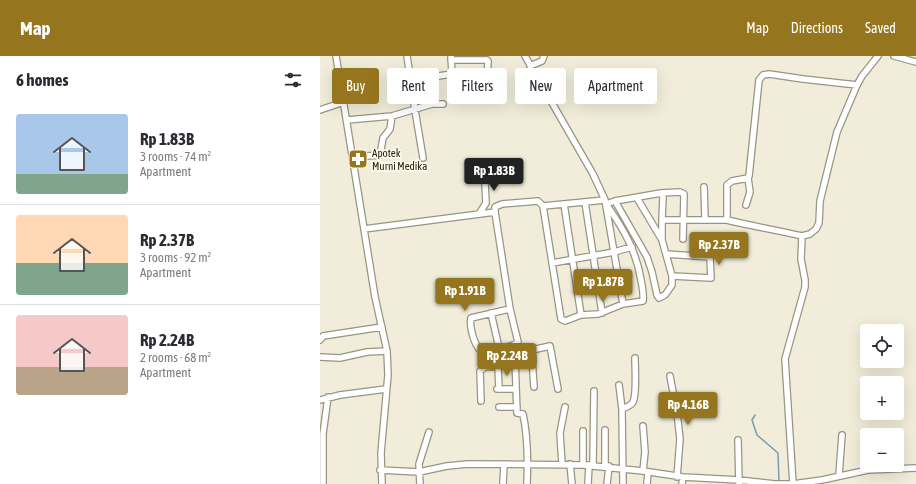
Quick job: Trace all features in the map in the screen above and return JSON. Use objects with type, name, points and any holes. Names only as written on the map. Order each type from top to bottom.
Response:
[{"type":"street","points":[[336,56],[338,68]]},
{"type":"street","points":[[407,56],[408,68]]},
{"type":"street","points":[[510,309],[471,318],[476,346],[480,350],[499,348],[517,344],[518,342],[510,309],[495,207],[502,204],[538,201],[543,206],[561,319],[565,321],[581,315],[598,314],[622,304],[641,302],[643,299],[638,264],[632,248],[609,202],[533,65],[525,56]]},
{"type":"street","points":[[533,65],[542,61],[544,56]]},
{"type":"street","points":[[662,220],[727,220],[775,229],[802,236],[810,234],[816,229],[819,223],[820,201],[837,132],[857,85],[862,76],[878,56]]},
{"type":"street","points":[[894,56],[916,62]]},
{"type":"street","points":[[452,68],[451,58],[476,58],[487,60],[487,68]]},
{"type":"street","points":[[746,205],[750,192],[748,178],[750,174],[759,80],[762,75],[769,74],[857,85]]},
{"type":"street","points":[[320,110],[338,104]]},
{"type":"street","points":[[344,104],[375,297],[387,351],[388,375],[380,470],[382,484]]},
{"type":"street","points":[[414,104],[423,158]]},
{"type":"street","points":[[347,120],[392,116],[432,104],[443,104]]},
{"type":"street","points":[[353,157],[380,155],[383,138],[390,129],[392,116]]},
{"type":"street","points":[[479,214],[485,205],[486,200],[484,163]]},
{"type":"street","points":[[727,220],[727,185],[732,181],[748,178]]},
{"type":"street","points":[[704,188],[705,219]]},
{"type":"street","points":[[543,206],[585,202],[609,202],[660,193],[683,192],[683,239]]},
{"type":"street","points":[[660,193],[663,196],[662,240]]},
{"type":"street","points":[[609,202],[647,257],[652,272],[656,294],[659,298],[665,295],[672,285],[672,276],[662,240],[637,198]]},
{"type":"street","points":[[585,202],[602,313]]},
{"type":"street","points":[[609,202],[614,252],[622,304]]},
{"type":"street","points":[[564,204],[581,315]]},
{"type":"street","points":[[364,229],[495,212]]},
{"type":"street","points":[[793,484],[785,359],[798,315],[805,280],[801,259],[802,236]]},
{"type":"street","points":[[552,263],[632,248]]},
{"type":"street","points":[[666,254],[710,257],[711,278],[672,276]]},
{"type":"street","points":[[491,313],[499,348]]},
{"type":"street","points":[[320,340],[323,336],[382,327]]},
{"type":"street","points":[[536,387],[532,350],[550,346],[558,389]]},
{"type":"street","points":[[320,357],[340,358],[367,352],[387,351]]},
{"type":"street","points":[[515,358],[517,413],[523,414],[525,423],[528,465],[527,484]]},
{"type":"street","points":[[516,389],[498,389],[498,360],[532,358]]},
{"type":"street","points":[[622,409],[633,402],[635,358]]},
{"type":"street","points":[[481,401],[480,370],[498,366]]},
{"type":"street","points":[[670,376],[680,439],[680,477],[682,484]]},
{"type":"street","points":[[619,385],[622,409],[623,484]]},
{"type":"street","points":[[320,400],[328,397],[386,389]]},
{"type":"street","points":[[588,484],[588,465],[594,391]]},
{"type":"street","points":[[323,484],[321,470],[323,434],[328,397]]},
{"type":"street","points":[[499,407],[517,407]]},
{"type":"street","points":[[562,464],[560,433],[565,407]]},
{"type":"street","points":[[643,426],[647,484]]},
{"type":"street","points":[[606,430],[607,484]]},
{"type":"street","points":[[583,431],[588,465]]},
{"type":"street","points":[[420,484],[419,472],[421,455],[429,432]]},
{"type":"street","points":[[839,475],[842,435]]},
{"type":"street","points":[[738,440],[739,482]]},
{"type":"street","points":[[380,470],[419,472],[447,466],[468,464],[570,464],[623,468],[700,481],[793,484],[822,480],[839,475],[868,470],[916,468]]},
{"type":"street","points":[[503,484],[504,464]]},
{"type":"street","points":[[570,464],[572,484]]},
{"type":"waterway","points":[[755,415],[752,420],[757,435],[778,453],[779,482]]},
{"type":"place","name":"Apotek Murni Medika","points":[[358,159]]}]
